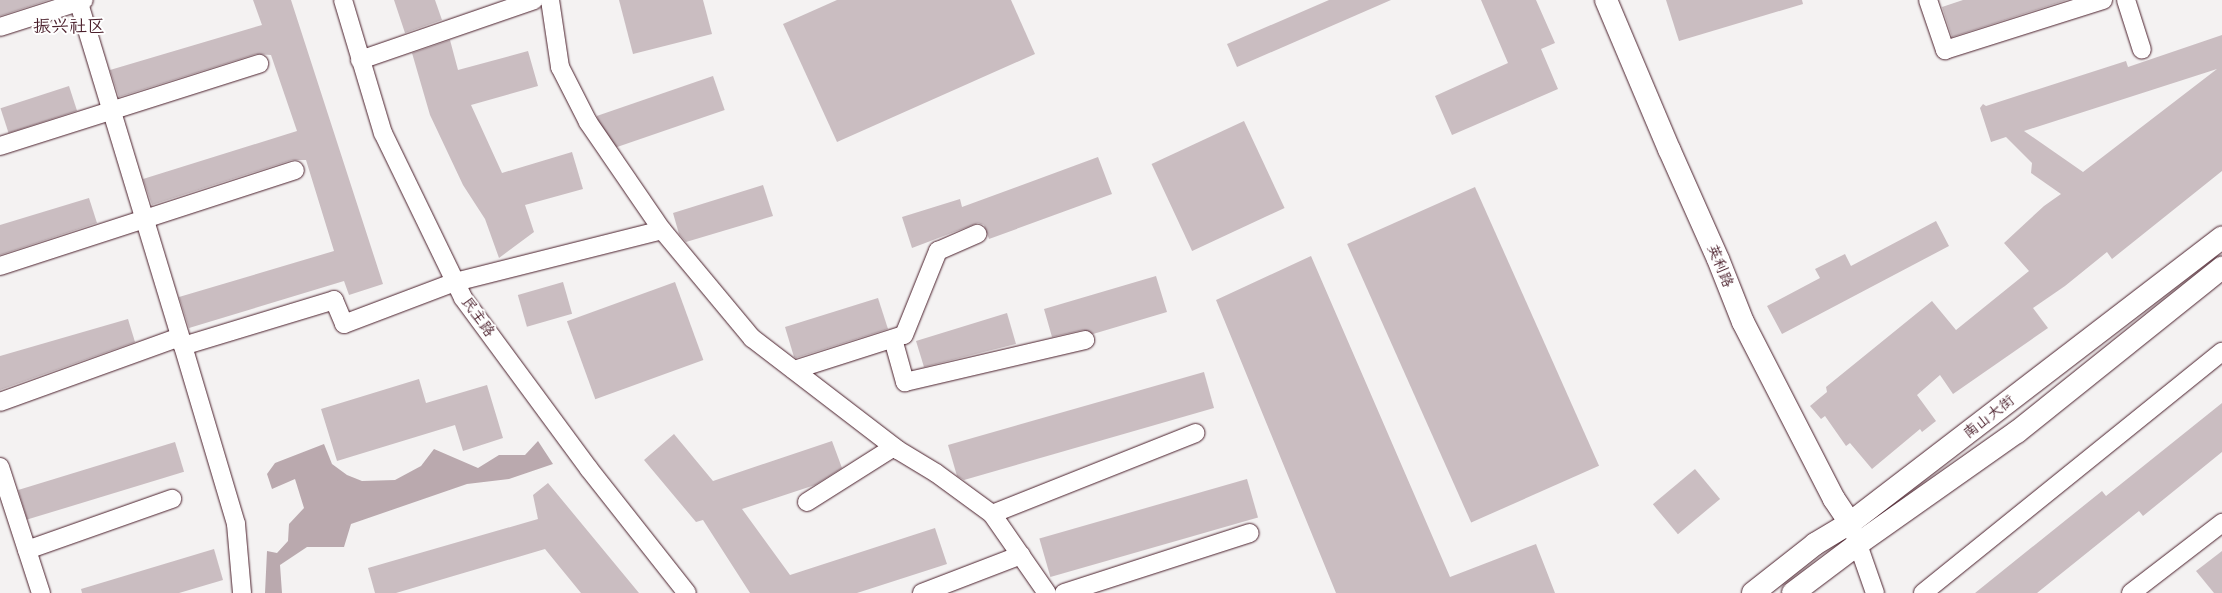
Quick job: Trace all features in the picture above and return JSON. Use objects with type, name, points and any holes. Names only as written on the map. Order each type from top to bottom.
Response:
[{"type":"street","name":"民主路","points":[[344,0],[382,133],[463,298],[589,469],[687,593]]},
{"type":"street","points":[[360,60],[534,0]]},
{"type":"street","points":[[550,0],[560,67],[588,122],[662,230],[752,338],[894,447],[936,473],[992,514],[1047,593]]},
{"type":"street","name":"英利路","points":[[1606,0],[1718,259],[1743,322],[1854,534]]},
{"type":"street","points":[[1928,0],[1945,50],[2103,0]]},
{"type":"street","points":[[2126,0],[2142,50]]},
{"type":"street","points":[[0,28],[80,1],[236,524],[242,593]]},
{"type":"street","points":[[0,146],[258,64]]},
{"type":"street","points":[[0,266],[295,170]]},
{"type":"street","points":[[0,402],[182,342],[334,300],[344,324],[455,282],[662,230]]},
{"type":"street","points":[[794,370],[904,335],[938,251],[976,234]]},
{"type":"street","name":"南山大街","points":[[1793,593],[1854,534],[2222,238]]},
{"type":"street","name":"南山大街","points":[[1754,593],[1815,544],[1854,534],[2016,432],[2222,268]]},
{"type":"street","points":[[893,339],[905,382],[1085,340]]},
{"type":"street","points":[[1923,593],[2222,352]]},
{"type":"street","points":[[992,514],[1196,433]]},
{"type":"street","points":[[807,502],[894,447]]},
{"type":"street","points":[[0,467],[5,500],[27,550],[42,593]]},
{"type":"street","points":[[27,550],[172,499]]},
{"type":"street","points":[[2131,593],[2222,523]]},
{"type":"street","points":[[1064,593],[1250,533]]},
{"type":"street","points":[[1854,534],[1875,593]]},
{"type":"street","points":[[922,593],[1021,555]]},
{"type":"shaded area","points":[[538,441],[553,464],[509,479],[467,484],[351,524],[344,547],[307,547],[280,565],[282,593],[265,593],[267,551],[277,553],[288,541],[289,524],[304,508],[295,479],[272,489],[267,474],[275,463],[324,444],[332,464],[347,475],[362,481],[395,480],[421,466],[434,449],[478,468],[499,455],[525,455]]},
{"type":"building","points":[[0,0],[49,0],[0,16]]},
{"type":"building","points":[[253,0],[291,0],[383,284],[349,295],[344,281],[189,328],[179,297],[334,251],[306,160],[292,160],[152,205],[143,179],[297,131],[271,55],[256,54],[119,97],[110,70],[262,25]]},
{"type":"building","points":[[394,0],[435,0],[442,20],[405,33]]},
{"type":"building","points":[[619,0],[703,0],[712,34],[633,54]]},
{"type":"building","points":[[837,0],[1011,0],[1035,54],[837,142],[783,24]]},
{"type":"building","points":[[1329,0],[1391,0],[1237,67],[1227,44]]},
{"type":"building","points":[[1481,0],[1536,0],[1555,43],[1541,49],[1558,89],[1452,135],[1435,96],[1508,63]]},
{"type":"building","points":[[1666,0],[1802,0],[1803,4],[1679,41]]},
{"type":"building","points":[[1963,0],[2067,0],[1952,37],[1942,7]]},
{"type":"building","points":[[2222,35],[2222,171],[2112,259],[2107,252],[2065,286],[2033,308],[2048,328],[1953,394],[1940,375],[1917,395],[1936,421],[1922,432],[1920,429],[1872,469],[1850,443],[1846,446],[1825,416],[1821,419],[1810,406],[1827,392],[1826,387],[1932,301],[1956,330],[2029,271],[2004,243],[2044,206],[2061,194],[2031,173],[2032,163],[2006,137],[1991,142],[1980,108],[1983,104],[1986,106],[2126,61],[2128,67]],"holes":[[[2217,69],[2083,172],[2024,131]]]},
{"type":"building","points":[[450,40],[458,70],[528,51],[538,86],[471,105],[502,173],[572,152],[583,189],[525,205],[534,232],[499,258],[485,219],[463,185],[430,115],[412,53]]},
{"type":"building","points":[[713,76],[725,110],[608,150],[597,116]]},
{"type":"building","points":[[69,86],[77,111],[9,133],[1,108]]},
{"type":"building","points":[[1244,121],[1285,208],[1192,251],[1152,164]]},
{"type":"building","points":[[1098,157],[1112,194],[989,239],[984,225],[978,223],[912,248],[902,217],[960,199],[962,207]]},
{"type":"building","points":[[763,185],[773,216],[686,242],[679,234],[673,213]]},
{"type":"building","points":[[1475,187],[1599,466],[1471,523],[1347,244]]},
{"type":"building","points":[[89,198],[97,223],[0,255],[0,225]]},
{"type":"building","points":[[1936,221],[1949,246],[1782,334],[1767,306],[1820,278],[1815,269],[1845,254],[1851,266]]},
{"type":"building","points":[[1311,256],[1450,577],[1536,544],[1555,593],[1336,593],[1216,300]]},
{"type":"building","points":[[1156,276],[1167,312],[1093,334],[1083,330],[1052,337],[1044,309]]},
{"type":"building","points":[[563,282],[572,314],[527,327],[518,295]]},
{"type":"building","points":[[675,282],[703,360],[595,399],[567,321]]},
{"type":"building","points":[[878,298],[888,329],[796,358],[794,357],[785,327]]},
{"type":"building","points":[[1007,313],[1016,344],[924,367],[916,341]]},
{"type":"building","points":[[128,319],[135,342],[0,390],[0,356]]},
{"type":"building","points":[[1204,372],[1214,408],[964,480],[957,476],[948,445]]},
{"type":"building","points":[[419,379],[426,403],[487,385],[503,438],[463,451],[455,425],[337,461],[321,409]]},
{"type":"building","points":[[2222,403],[2222,452],[2143,516],[2139,511],[2037,593],[1975,593],[2102,491],[2106,496]]},
{"type":"building","points":[[674,434],[713,481],[832,441],[842,468],[815,485],[742,509],[790,575],[935,528],[947,564],[857,593],[750,593],[703,520],[696,522],[644,460]]},
{"type":"building","points":[[175,442],[184,472],[27,520],[18,490]]},
{"type":"building","points":[[1695,469],[1720,499],[1678,534],[1653,504]]},
{"type":"building","points":[[1247,479],[1258,517],[1050,577],[1039,539]]},
{"type":"building","points":[[548,483],[639,593],[581,593],[545,549],[396,593],[375,593],[368,568],[538,519],[533,495]]},
{"type":"building","points":[[214,549],[223,580],[179,593],[82,593],[81,589]]},
{"type":"building","points":[[2222,551],[2222,593],[2214,593],[2196,571]]},
{"type":"district","name":"振兴社区","points":[[69,26]]}]
